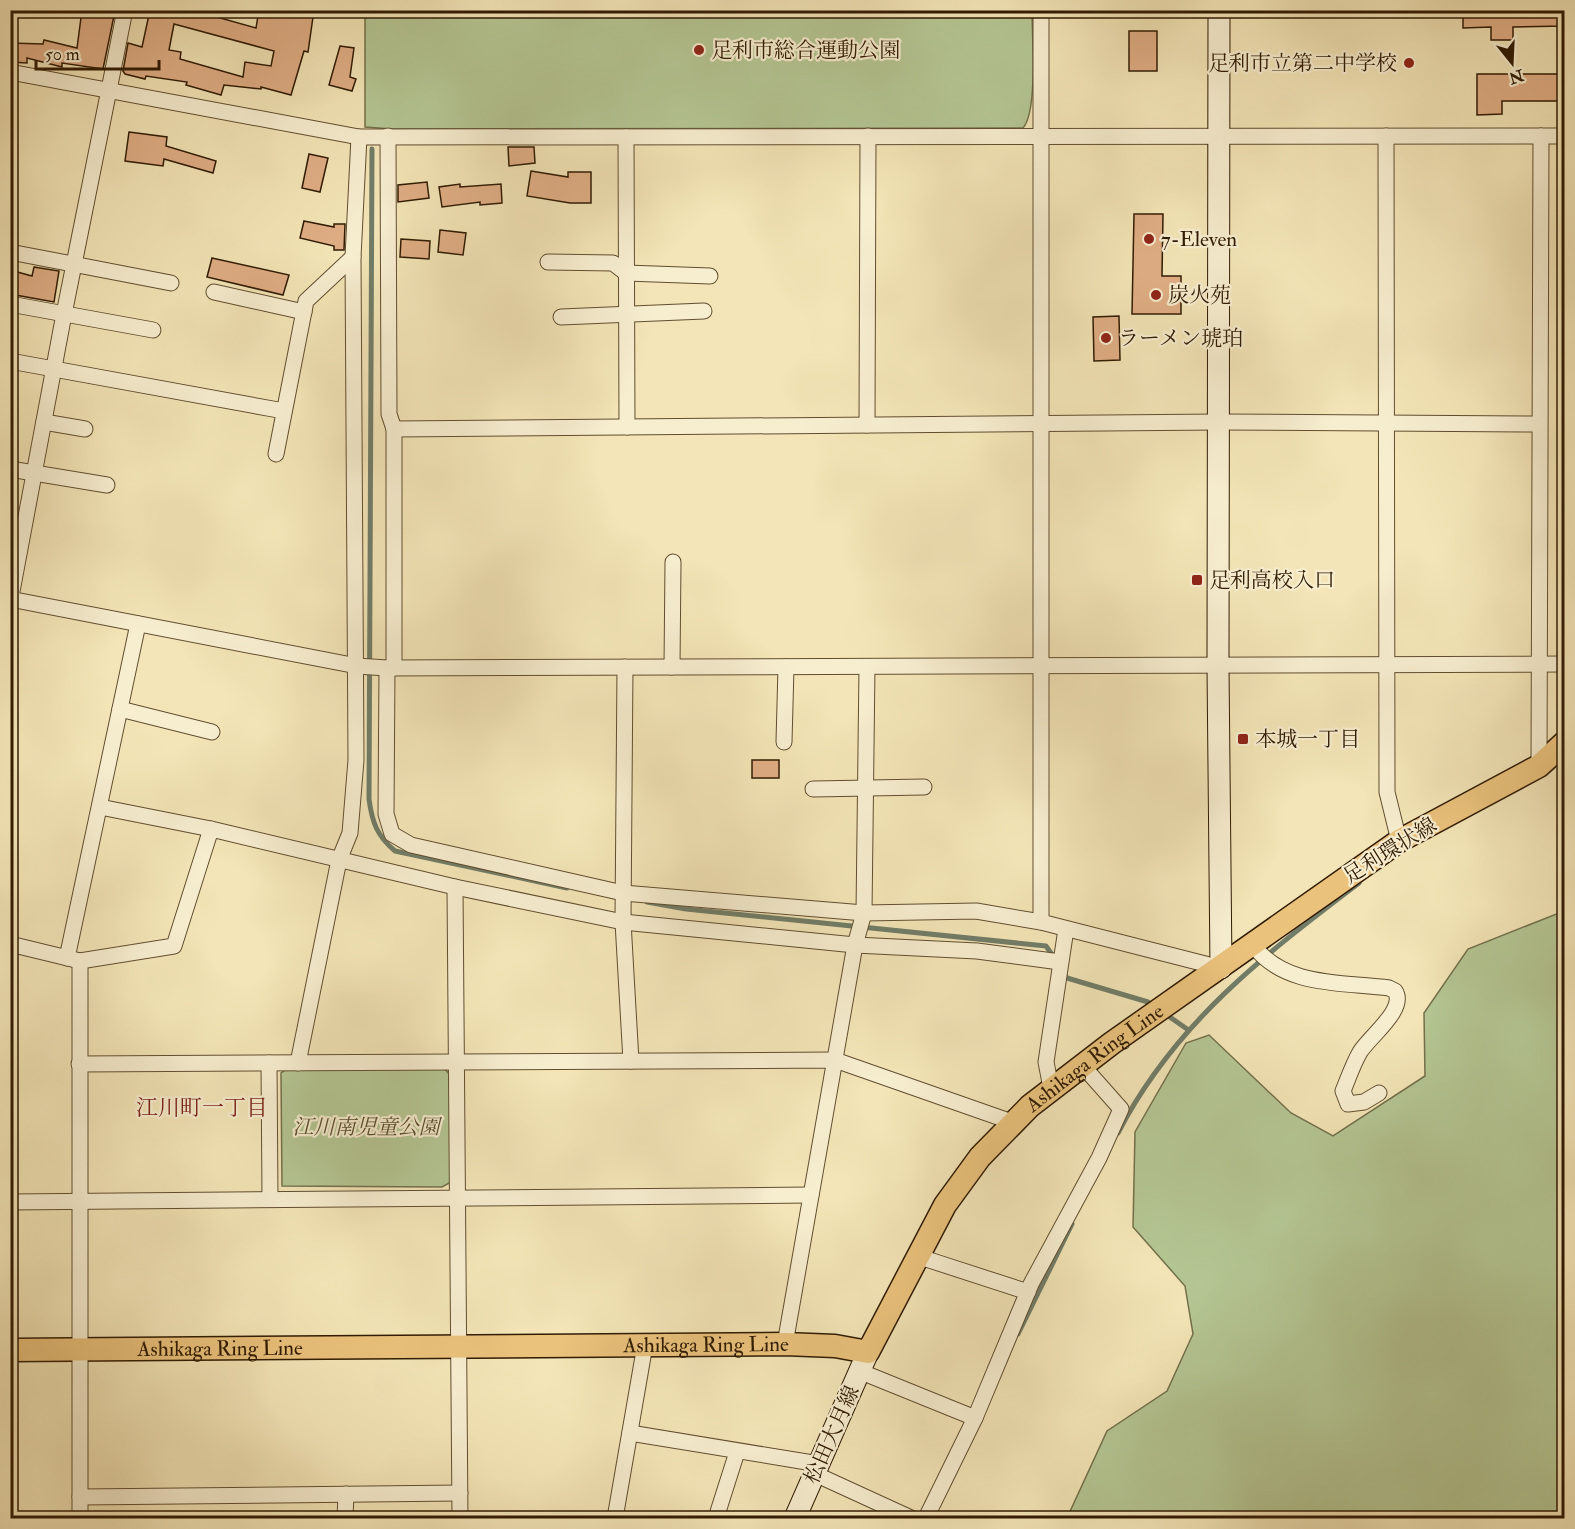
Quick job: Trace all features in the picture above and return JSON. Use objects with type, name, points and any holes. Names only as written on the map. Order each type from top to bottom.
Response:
[{"type":"main road","name":"足利環状線","points":[[1221,968],[1259,953],[1399,841],[1539,766],[1564,743]]},
{"type":"main road","name":"Ashikaga Ring Line","points":[[10,1350],[785,1344],[835,1346],[864,1361],[945,1205],[980,1157],[1012,1122],[1051,1088],[1221,968]]},
{"type":"street","points":[[125,10],[64,314],[11,600],[357,666],[391,668],[1218,667],[1564,664]]},
{"type":"street","points":[[1041,10],[1041,922]]},
{"type":"street","points":[[388,136],[389,414],[394,429],[391,668],[386,814],[392,834],[411,845],[432,852],[623,893],[864,912],[976,911],[1041,922],[1221,968],[1218,667],[1219,10]]},
{"type":"street","points":[[10,72],[359,137],[1564,136]]},
{"type":"street","points":[[1386,135],[1387,792],[1399,841]]},
{"type":"street","points":[[626,136],[627,427]]},
{"type":"street","points":[[867,425],[868,136]]},
{"type":"street","points":[[1539,766],[1541,136]]},
{"type":"street","points":[[298,1063],[339,860],[350,833],[356,760],[353,257],[359,137]]},
{"type":"street","points":[[10,252],[171,283]]},
{"type":"street","points":[[276,454],[306,301],[353,257]]},
{"type":"street","points":[[548,261],[613,263],[626,273],[710,276]]},
{"type":"street","points":[[214,292],[304,312]]},
{"type":"street","points":[[10,304],[153,330]]},
{"type":"street","points":[[561,317],[704,310]]},
{"type":"street","points":[[10,361],[284,411]]},
{"type":"street","points":[[44,422],[85,429]]},
{"type":"street","points":[[394,429],[1219,423],[1539,424]]},
{"type":"street","points":[[10,469],[107,485]]},
{"type":"street","points":[[672,668],[673,562]]},
{"type":"street","points":[[80,1518],[81,1200],[79,1064],[74,960],[100,807],[138,624]]},
{"type":"street","points":[[784,742],[786,667]]},
{"type":"street","points":[[785,1344],[855,945],[864,912],[867,667]]},
{"type":"street","points":[[625,668],[623,922],[631,1061]]},
{"type":"street","points":[[120,709],[213,732]]},
{"type":"street","points":[[813,789],[865,790],[924,787]]},
{"type":"street","points":[[100,807],[211,828],[454,887],[623,922],[855,945],[977,951],[1060,962]]},
{"type":"street","points":[[10,944],[74,960],[174,946],[211,828]]},
{"type":"street","points":[[454,887],[460,1518]]},
{"type":"street","points":[[1051,1088],[1046,1062],[1066,929]]},
{"type":"street","points":[[1259,953],[1284,972],[1299,978],[1389,988],[1395,991],[1399,999],[1395,1010],[1360,1052],[1342,1091],[1348,1104],[1364,1102],[1379,1093]]},
{"type":"street","points":[[79,1064],[835,1060],[1012,1122]]},
{"type":"street","points":[[269,1063],[270,1199]]},
{"type":"street","points":[[926,1518],[975,1418],[1028,1292],[1100,1158],[1121,1109],[1082,1065]]},
{"type":"street","points":[[10,1202],[811,1195]]},
{"type":"street","points":[[917,1256],[1028,1292]]},
{"type":"street","points":[[615,1518],[645,1345]]},
{"type":"street","points":[[864,1361],[975,1418]]},
{"type":"street","name":"松田大月線","points":[[795,1518],[864,1361]]},
{"type":"street","points":[[630,1433],[817,1469],[911,1518]]},
{"type":"street","points":[[716,1518],[737,1452]]},
{"type":"street","points":[[80,1497],[459,1493]]},
{"type":"street","points":[[345,1518],[346,1494]]},
{"type":"green space","name":"足利市総合運動公園","points":[[365,11],[1032,11],[1031,106],[1023,128],[392,129],[365,127]]},
{"type":"green space","points":[[1564,911],[1564,1518],[1067,1518],[1107,1431],[1167,1391],[1193,1334],[1185,1286],[1133,1227],[1135,1132],[1186,1043],[1209,1035],[1291,1113],[1333,1136],[1425,1076],[1424,1013],[1468,949]]},
{"type":"green space","name":"江川南児童公園","points":[[444,1068],[450,1075],[451,1182],[442,1187],[282,1186],[281,1073],[287,1069]]},
{"type":"building","points":[[82,10],[115,11],[103,69],[62,63],[62,67],[27,58],[27,63],[10,62],[10,43],[43,44],[44,40],[77,48]]},
{"type":"building","points":[[150,10],[207,10],[206,14],[256,28],[259,10],[314,10],[308,52],[304,51],[291,95],[261,87],[261,89],[224,85],[221,95],[186,85],[187,82],[146,76],[145,79],[125,74],[123,71],[128,43],[142,47]],"holes":[[[174,24],[274,51],[271,66],[245,62],[243,77],[180,59],[181,52],[169,50]]]},
{"type":"building","points":[[1463,10],[1564,10],[1564,26],[1513,27],[1513,40],[1491,40],[1491,27],[1463,28]]},
{"type":"building","points":[[1129,31],[1157,31],[1157,71],[1129,71]]},
{"type":"building","points":[[340,46],[354,48],[350,77],[356,79],[352,91],[329,85]]},
{"type":"building","points":[[1477,74],[1564,74],[1564,101],[1502,101],[1502,114],[1477,115]]},
{"type":"building","points":[[129,132],[167,137],[166,146],[216,161],[213,173],[164,159],[163,166],[125,161]]},
{"type":"building","points":[[508,147],[534,147],[535,163],[509,166]]},
{"type":"building","points":[[309,154],[328,158],[320,192],[302,188]]},
{"type":"building","points":[[531,171],[568,177],[568,172],[591,172],[591,203],[570,203],[527,196]]},
{"type":"building","points":[[427,182],[429,198],[398,202],[398,185]]},
{"type":"building","points":[[460,184],[460,187],[501,184],[502,203],[480,205],[480,202],[442,207],[439,187]]},
{"type":"building","points":[[1134,214],[1163,214],[1162,276],[1181,276],[1181,314],[1132,314]]},
{"type":"building","points":[[304,221],[334,227],[334,224],[345,224],[344,250],[334,250],[334,246],[300,238]]},
{"type":"building","points":[[440,230],[466,233],[463,255],[438,252]]},
{"type":"building","points":[[401,239],[430,241],[429,259],[400,257]]},
{"type":"building","points":[[212,258],[289,275],[283,295],[207,277]]},
{"type":"building","points":[[34,267],[59,271],[54,302],[10,294],[10,270],[32,276]]},
{"type":"building","name":"ラーメン琥珀","points":[[1119,316],[1120,360],[1094,361],[1093,317]]},
{"type":"building","points":[[752,760],[779,760],[779,778],[752,778]]},
{"type":"waterway","points":[[372,149],[369,799],[372,815],[376,828],[395,851],[567,888]]},
{"type":"waterway","points":[[1547,772],[1564,758]]},
{"type":"waterway","points":[[1118,1133],[1166,1058],[1194,1025],[1256,965],[1359,883]]},
{"type":"waterway","points":[[647,902],[686,909],[1046,946],[1055,959]]},
{"type":"waterway","points":[[1063,972],[1067,978],[1148,1002],[1154,1006]]},
{"type":"waterway","points":[[1164,1013],[1187,1029]]},
{"type":"waterway","points":[[1018,1334],[1072,1224]]},
{"type":"place","name":"足利市総合運動公園","points":[[699,50]]},
{"type":"place","name":"足利市立第二中学校","points":[[1409,63]]},
{"type":"place","name":"7-Eleven","points":[[1149,239]]},
{"type":"place","name":"炭火苑","points":[[1156,295]]},
{"type":"place","name":"ラーメン琥珀","points":[[1106,338]]},
{"type":"place","name":"足利高校入口","points":[[1197,580]]},
{"type":"place","name":"本城一丁目","points":[[1243,739]]},
{"type":"district","name":"江川町一丁目","points":[[202,1108]]}]
